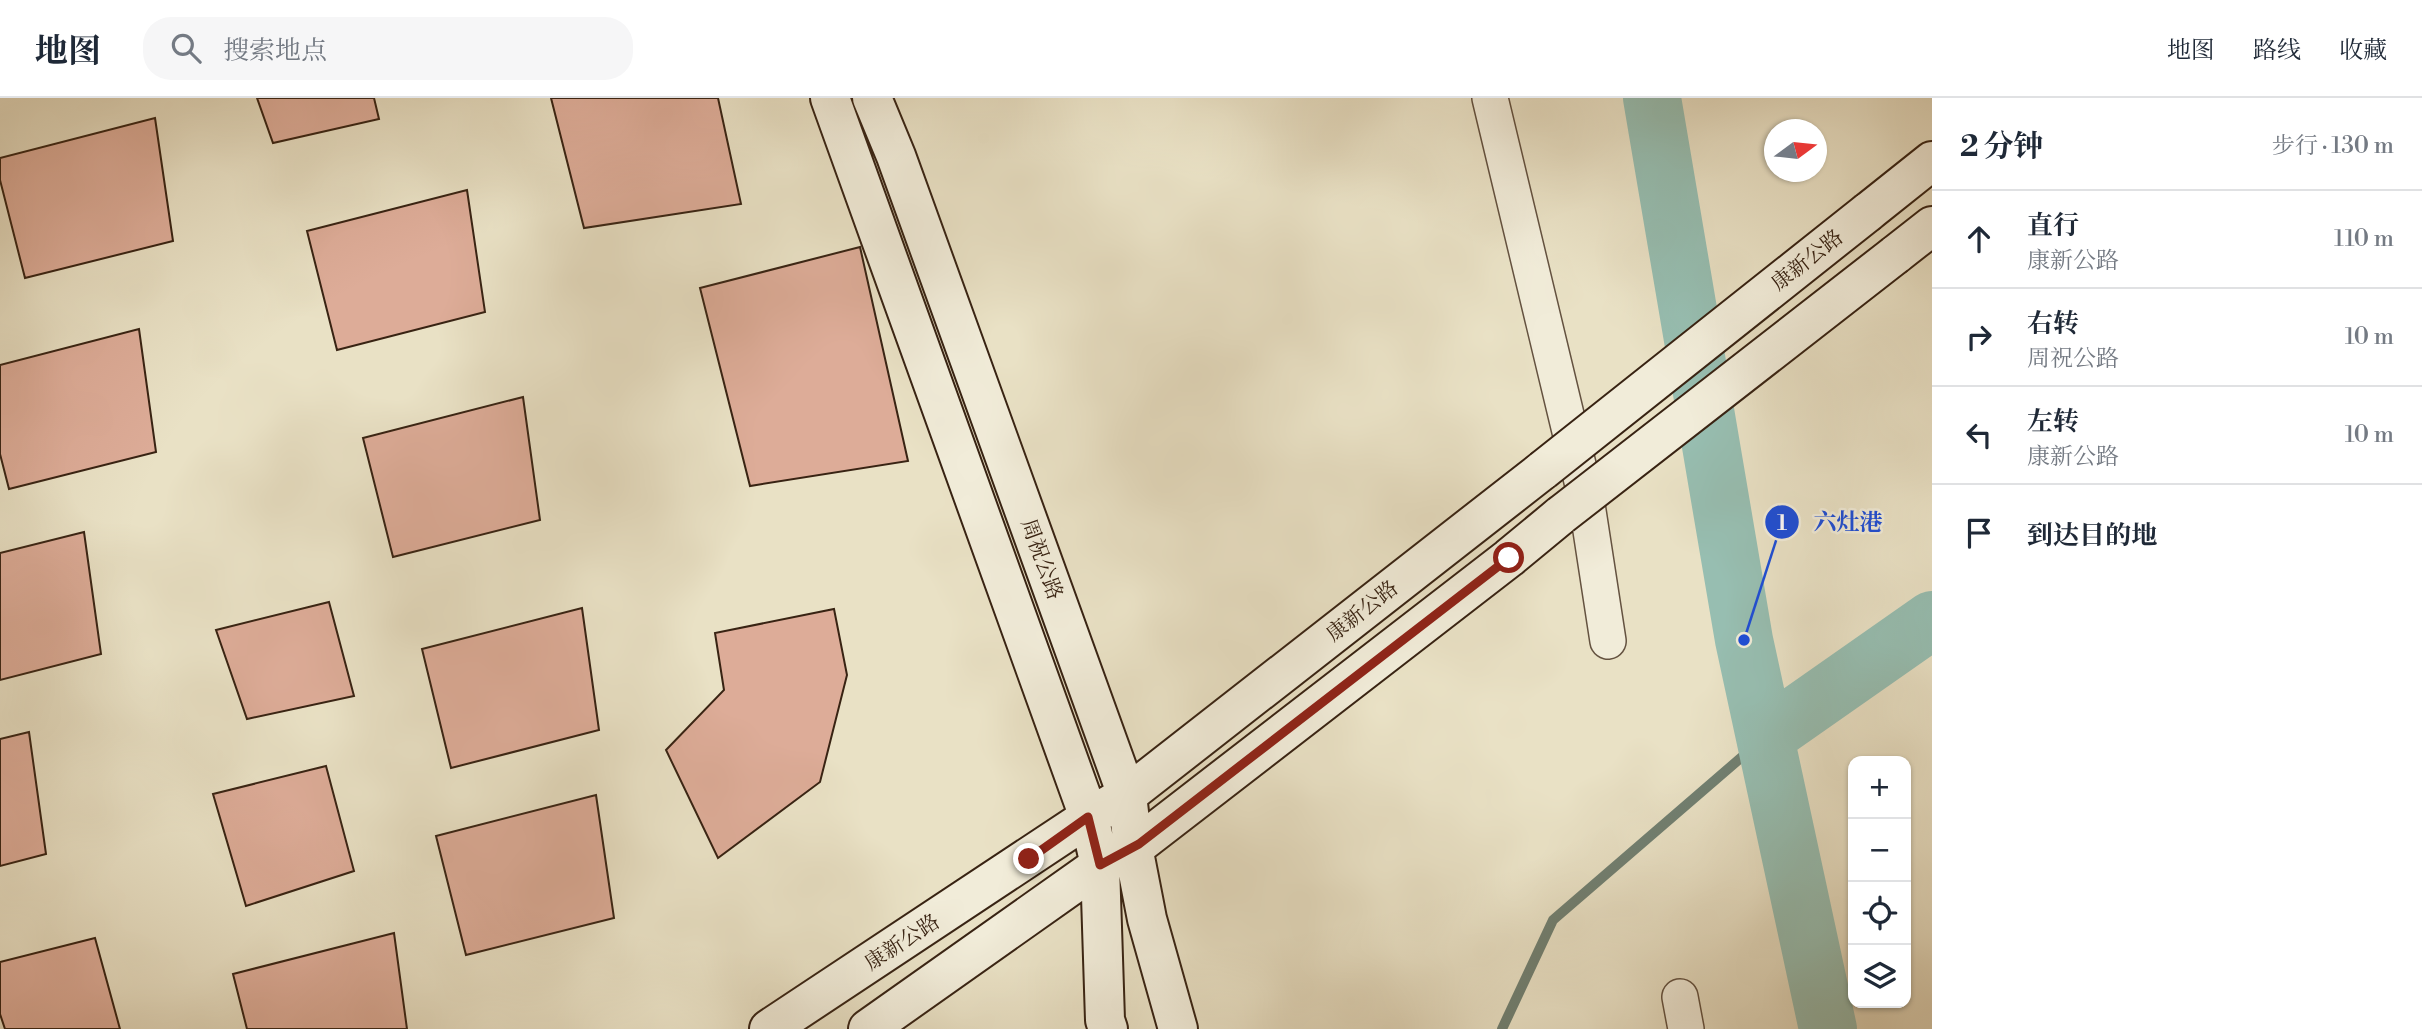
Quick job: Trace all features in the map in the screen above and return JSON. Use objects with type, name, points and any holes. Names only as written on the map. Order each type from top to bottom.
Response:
[{"type":"main road","name":"周祝公路","points":[[830,98],[1088,817],[1100,865],[1105,1020],[1108,1029]]},
{"type":"main road","name":"周祝公路","points":[[872,98],[896,156],[1127,794],[1133,847],[1147,919],[1178,1029]]},
{"type":"main road","name":"康新公路","points":[[769,1029],[1029,859],[1088,817],[1127,794],[1543,470],[1932,161]]},
{"type":"main road","points":[[868,1029],[1100,865],[1133,847],[1509,558],[1932,226]]},
{"type":"street","points":[[1490,98],[1586,498],[1608,641]]},
{"type":"building","points":[[257,98],[374,98],[379,119],[273,143]]},
{"type":"building","points":[[551,98],[718,98],[741,204],[584,228]]},
{"type":"building","points":[[155,118],[173,241],[25,278],[0,180],[0,158]]},
{"type":"building","points":[[467,190],[485,312],[337,350],[307,231]]},
{"type":"building","points":[[860,247],[908,461],[750,486],[700,288]]},
{"type":"building","points":[[139,329],[156,452],[9,489],[0,454],[0,365]]},
{"type":"building","points":[[523,397],[540,520],[393,557],[363,438]]},
{"type":"building","points":[[84,532],[101,654],[0,680],[0,553]]},
{"type":"building","points":[[329,602],[354,696],[247,719],[216,630]]},
{"type":"building","points":[[582,608],[599,730],[451,768],[422,649]]},
{"type":"building","points":[[834,609],[847,675],[820,782],[718,858],[666,750],[724,690],[715,633]]},
{"type":"building","points":[[29,732],[46,854],[0,866],[0,739]]},
{"type":"building","points":[[326,766],[354,871],[246,906],[213,794]]},
{"type":"building","points":[[596,795],[614,918],[466,955],[436,836]]},
{"type":"building","points":[[394,933],[407,1029],[247,1029],[233,974]]},
{"type":"building","points":[[95,938],[120,1029],[5,1029],[0,1014],[0,962]]},
{"type":"waterway","points":[[1652,98],[1744,640],[1828,1029]]},
{"type":"waterway","points":[[1765,737],[1932,620]]},
{"type":"waterway","points":[[1502,1029],[1553,920],[1765,737]]},
{"type":"place","name":"六灶港","points":[[1744,640]]},
{"type":"route","points":[[1029,859],[1088,817],[1100,865],[1139,844],[1509,558]]}]
